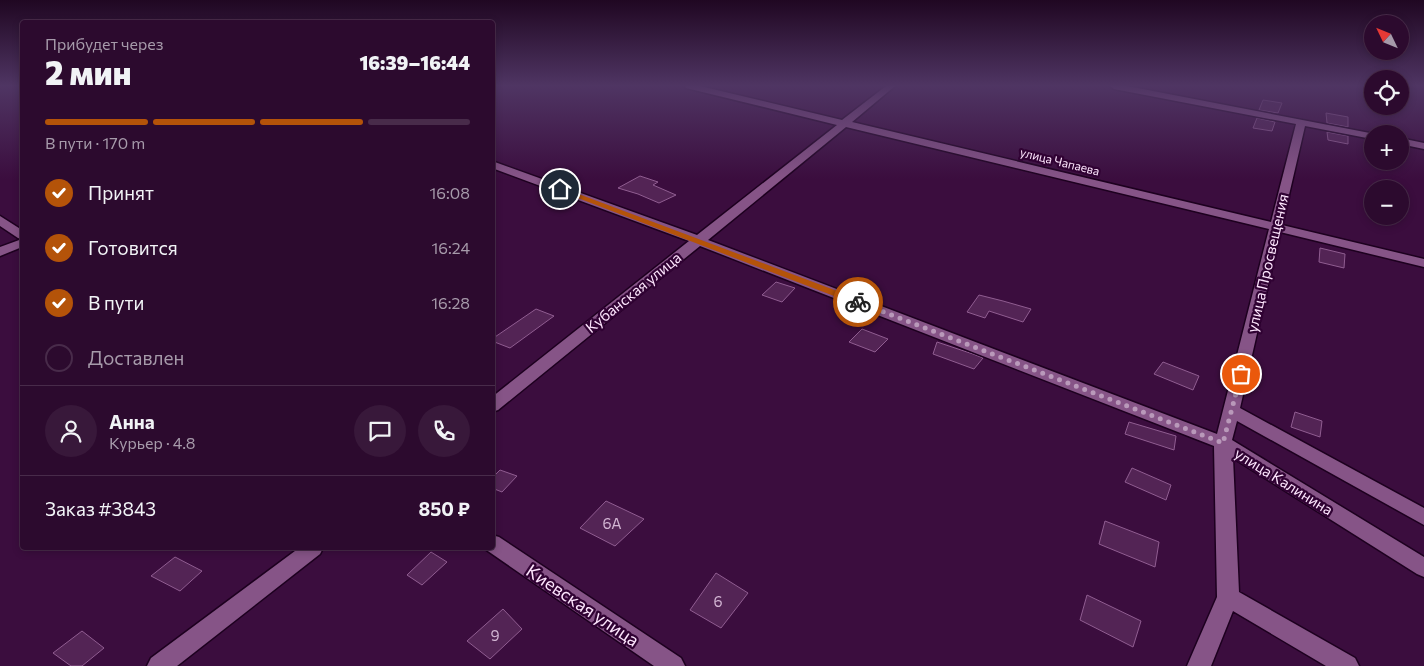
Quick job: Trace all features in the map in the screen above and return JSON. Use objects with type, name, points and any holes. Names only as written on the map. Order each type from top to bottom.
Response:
[{"type":"street","name":"улица Чапаева","points":[[819,117],[1424,263]]},
{"type":"street","name":"Кубанская улица","points":[[495,404],[852,117]]},
{"type":"street","points":[[1275,117],[1364,134]]},
{"type":"street","name":"улица Просвещения","points":[[1199,666],[1228,597],[1223,443],[1301,122]]},
{"type":"street","points":[[1409,143],[1424,146]]},
{"type":"street","name":"улица Калинина","points":[[495,165],[697,240],[1223,443],[1424,568]]},
{"type":"street","points":[[0,220],[20,234]]},
{"type":"street","points":[[0,252],[20,244]]},
{"type":"street","points":[[1232,411],[1424,517]]},
{"type":"street","name":"Киевская улица","points":[[495,545],[673,666]]},
{"type":"street","points":[[160,666],[311,550]]},
{"type":"street","points":[[1228,597],[1347,666]]},
{"type":"building","points":[[1326,117],[1348,117],[1348,127],[1327,123]]},
{"type":"building","points":[[1257,118],[1275,122],[1272,131],[1253,128]]},
{"type":"building","points":[[1327,132],[1348,136],[1348,144],[1328,140]]},
{"type":"building","points":[[640,176],[658,182],[653,185],[676,195],[659,203],[618,188]]},
{"type":"building","points":[[1320,248],[1345,254],[1344,268],[1319,262]]},
{"type":"building","points":[[776,282],[795,288],[782,302],[762,295]]},
{"type":"building","points":[[979,295],[1031,309],[1023,322],[989,311],[985,318],[967,312]]},
{"type":"building","points":[[536,309],[554,316],[510,348],[495,342],[495,337]]},
{"type":"building","points":[[862,329],[888,339],[875,352],[849,342]]},
{"type":"building","points":[[937,342],[983,358],[974,369],[933,354]]},
{"type":"building","points":[[1163,362],[1199,376],[1193,390],[1154,374]]},
{"type":"building","points":[[1295,412],[1322,421],[1320,437],[1291,427]]},
{"type":"building","points":[[1129,422],[1176,436],[1174,450],[1125,434]]},
{"type":"building","points":[[1132,468],[1171,485],[1166,500],[1125,482]]},
{"type":"building","points":[[500,470],[517,476],[502,492],[495,489],[495,475]]},
{"type":"building","points":[[606,501],[644,519],[615,546],[580,528]]},
{"type":"building","points":[[1105,521],[1159,542],[1155,567],[1099,544]]},
{"type":"building","points":[[431,552],[447,562],[422,585],[407,575]]},
{"type":"building","points":[[175,557],[202,571],[180,591],[151,576]]},
{"type":"building","points":[[716,573],[748,593],[721,628],[690,610]]},
{"type":"building","points":[[1087,595],[1141,621],[1133,647],[1080,620]]},
{"type":"building","points":[[503,609],[522,629],[490,659],[467,641]]},
{"type":"building","points":[[82,631],[104,648],[82,666],[71,666],[53,653]]},
{"type":"way so far","points":[[858,302],[1223,443],[1241,374]]},
{"type":"route","points":[[560,189],[858,302]]}]
